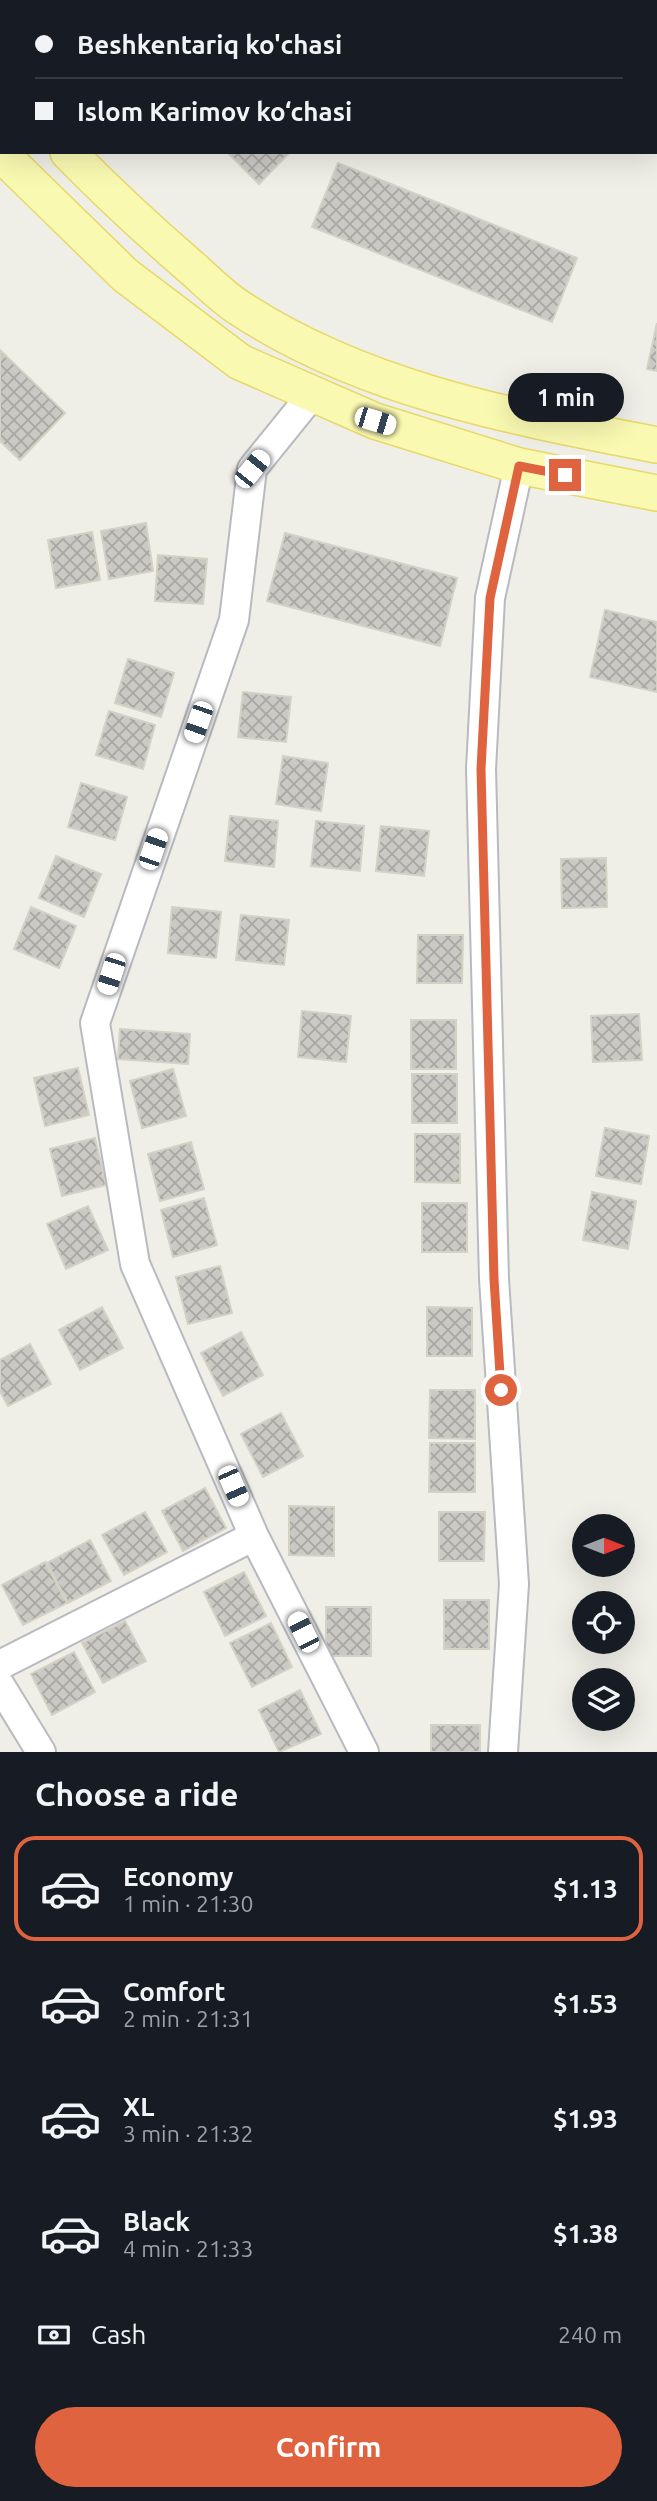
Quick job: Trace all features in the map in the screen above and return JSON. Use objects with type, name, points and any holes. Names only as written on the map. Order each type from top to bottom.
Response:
[{"type":"main road","points":[[1,154],[125,275],[240,362],[311,396],[375,421],[519,466],[657,493]]},
{"type":"main road","points":[[70,154],[133,218],[239,308],[304,346],[367,372],[500,413],[657,445]]},
{"type":"street","points":[[311,396],[252,469],[234,620],[95,1023],[135,1265],[254,1536],[364,1752]]},
{"type":"street","points":[[503,1752],[514,1584],[494,1279],[481,769],[490,598],[519,466]]},
{"type":"street","points":[[0,1665],[254,1536]]},
{"type":"street","points":[[0,1685],[41,1752]]},
{"type":"building","points":[[229,154],[288,154],[259,184]]},
{"type":"building","points":[[338,163],[577,258],[552,322],[312,227]]},
{"type":"building","points":[[657,323],[657,371],[647,369]]},
{"type":"building","points":[[0,350],[65,413],[20,460],[0,441]]},
{"type":"building","points":[[146,523],[153,571],[109,579],[101,531]]},
{"type":"building","points":[[92,532],[100,580],[56,588],[48,540]]},
{"type":"building","points":[[285,533],[457,578],[440,646],[267,601]]},
{"type":"building","points":[[158,555],[207,559],[203,604],[155,601]]},
{"type":"building","points":[[605,610],[657,622],[657,692],[590,677]]},
{"type":"building","points":[[128,659],[174,673],[161,717],[115,703]]},
{"type":"building","points":[[243,692],[291,697],[286,742],[238,737]]},
{"type":"building","points":[[109,711],[155,725],[143,769],[96,755]]},
{"type":"building","points":[[283,756],[328,763],[321,811],[276,804]]},
{"type":"building","points":[[81,783],[127,797],[115,840],[68,827]]},
{"type":"building","points":[[230,816],[278,821],[274,867],[225,861]]},
{"type":"building","points":[[316,821],[364,826],[360,871],[311,866]]},
{"type":"building","points":[[381,826],[429,831],[424,876],[376,871]]},
{"type":"building","points":[[56,856],[101,874],[84,917],[39,898]]},
{"type":"building","points":[[606,858],[607,907],[562,908],[561,859]]},
{"type":"building","points":[[31,907],[76,926],[59,968],[14,949]]},
{"type":"building","points":[[172,907],[221,912],[216,958],[168,953]]},
{"type":"building","points":[[241,915],[289,920],[284,965],[236,960]]},
{"type":"building","points":[[418,935],[463,935],[462,983],[417,983]]},
{"type":"building","points":[[302,1011],[351,1016],[346,1062],[298,1057]]},
{"type":"building","points":[[639,1014],[642,1060],[593,1062],[591,1016]]},
{"type":"building","points":[[411,1020],[456,1020],[456,1069],[411,1069]]},
{"type":"building","points":[[120,1029],[190,1034],[188,1064],[118,1059]]},
{"type":"building","points":[[78,1068],[89,1115],[45,1126],[34,1078]]},
{"type":"building","points":[[173,1069],[186,1116],[142,1128],[130,1081]]},
{"type":"building","points":[[412,1074],[457,1074],[457,1123],[412,1123]]},
{"type":"building","points":[[605,1128],[649,1136],[641,1184],[596,1176]]},
{"type":"building","points":[[415,1134],[460,1134],[460,1183],[415,1182]]},
{"type":"building","points":[[95,1138],[106,1185],[62,1196],[50,1149]]},
{"type":"building","points":[[191,1142],[204,1189],[160,1201],[148,1154]]},
{"type":"building","points":[[592,1192],[636,1201],[628,1249],[583,1240]]},
{"type":"building","points":[[204,1198],[217,1245],[173,1257],[161,1210]]},
{"type":"building","points":[[422,1203],[467,1203],[467,1252],[422,1252]]},
{"type":"building","points":[[88,1206],[108,1250],[66,1269],[47,1224]]},
{"type":"building","points":[[220,1266],[232,1313],[188,1324],[176,1277]]},
{"type":"building","points":[[102,1307],[123,1348],[80,1370],[59,1330]]},
{"type":"building","points":[[427,1307],[472,1308],[472,1356],[427,1356]]},
{"type":"building","points":[[241,1332],[263,1375],[223,1396],[201,1353]]},
{"type":"building","points":[[30,1344],[51,1384],[8,1406],[0,1391],[0,1360]]},
{"type":"building","points":[[430,1390],[475,1390],[475,1439],[429,1438]]},
{"type":"building","points":[[281,1413],[303,1456],[263,1477],[241,1434]]},
{"type":"building","points":[[430,1443],[475,1443],[475,1492],[429,1492]]},
{"type":"building","points":[[205,1488],[226,1528],[183,1551],[162,1511]]},
{"type":"building","points":[[289,1506],[334,1507],[334,1556],[289,1555]]},
{"type":"building","points":[[145,1512],[167,1552],[124,1575],[102,1535]]},
{"type":"building","points":[[439,1512],[485,1512],[484,1561],[439,1561]]},
{"type":"building","points":[[90,1540],[111,1581],[68,1603],[47,1563]]},
{"type":"building","points":[[45,1562],[67,1603],[23,1625],[2,1585]]},
{"type":"building","points":[[244,1572],[266,1616],[225,1636],[204,1592]]},
{"type":"building","points":[[444,1600],[489,1600],[489,1649],[444,1649]]},
{"type":"building","points":[[326,1607],[371,1607],[371,1656],[326,1656]]},
{"type":"building","points":[[125,1621],[146,1661],[103,1683],[82,1643]]},
{"type":"building","points":[[271,1623],[292,1667],[252,1687],[230,1643]]},
{"type":"building","points":[[74,1652],[95,1692],[52,1715],[31,1674]]},
{"type":"building","points":[[300,1690],[321,1734],[279,1752],[259,1710]]},
{"type":"building","points":[[431,1725],[480,1725],[480,1752],[431,1752]]},
{"type":"route","points":[[501,1390],[494,1279],[481,769],[490,598],[519,466],[565,475]]}]
